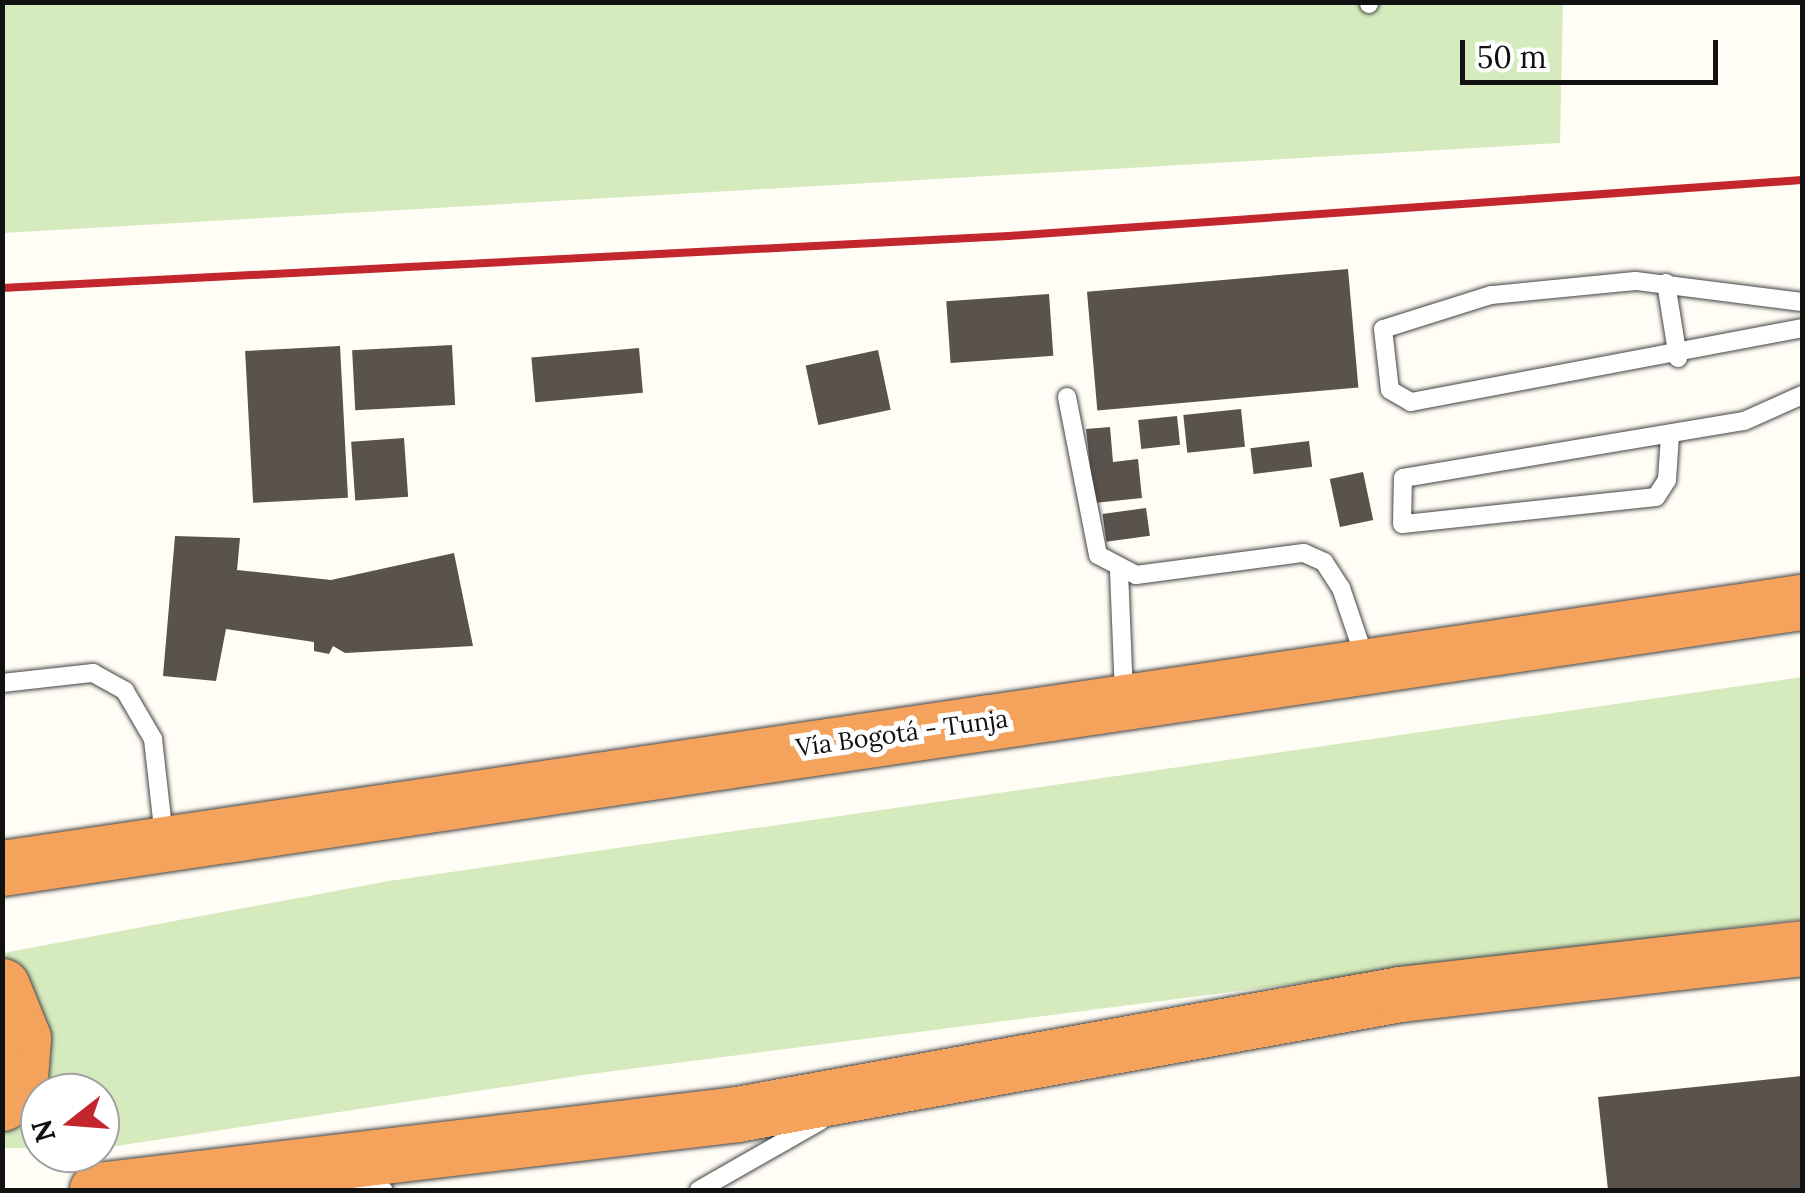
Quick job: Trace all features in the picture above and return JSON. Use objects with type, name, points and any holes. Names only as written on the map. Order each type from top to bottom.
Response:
[{"type":"highway","name":"Vía Bogotá - Tunja","points":[[2,868],[1802,602]]},
{"type":"highway","points":[[97,1190],[304,1168],[884,1091],[1400,994],[1802,948]]},
{"type":"highway","points":[[2,986],[23,1038],[20,1078],[2,1103]]},
{"type":"lane","points":[[1666,283],[1678,358]]},
{"type":"lane","points":[[1802,302],[1666,283],[1491,294],[1388,320],[1390,390],[1411,402],[1678,358],[1802,328]]},
{"type":"lane","points":[[1670,436],[1656,497],[1402,524],[1403,478],[1744,421],[1802,396]]},
{"type":"lane","points":[[1067,397],[1098,555],[1118,571],[1304,553],[1324,562],[1356,614],[1366,664]]},
{"type":"lane","points":[[1118,571],[1124,700]]},
{"type":"lane","points":[[2,683],[93,672],[125,691],[153,739],[165,843]]},
{"type":"lane","points":[[699,1190],[884,1091]]},
{"type":"lane","points":[[304,1168],[384,1190]]},
{"type":"green space","points":[[3,3],[1563,3],[1560,143],[3,233]]},
{"type":"green space","points":[[1802,677],[1802,919],[583,1075],[120,1145],[120,1073],[20,1073],[20,1148],[3,1148],[3,953],[389,881]]},
{"type":"building","points":[[1348,269],[1358,388],[1097,410],[1087,292]]},
{"type":"building","points":[[1049,294],[1053,356],[951,363],[946,301]]},
{"type":"building","points":[[452,345],[455,405],[355,410],[352,350]]},
{"type":"building","points":[[340,346],[348,498],[253,503],[245,351]]},
{"type":"building","points":[[639,348],[643,393],[535,402],[531,357]]},
{"type":"building","points":[[878,350],[891,410],[818,425],[806,365]]},
{"type":"building","points":[[1241,409],[1245,447],[1187,453],[1183,415]]},
{"type":"building","points":[[1177,416],[1180,445],[1141,449],[1138,420]]},
{"type":"building","points":[[1110,427],[1113,462],[1138,459],[1142,498],[1094,503],[1086,429]]},
{"type":"building","points":[[404,438],[408,497],[355,501],[351,442]]},
{"type":"building","points":[[1309,441],[1312,467],[1254,474],[1250,448]]},
{"type":"building","points":[[1363,472],[1373,520],[1340,527],[1330,479]]},
{"type":"building","points":[[1146,508],[1150,536],[1106,542],[1102,514]]},
{"type":"building","points":[[175,536],[240,538],[237,570],[331,580],[454,553],[473,646],[345,653],[333,646],[329,654],[314,651],[314,642],[226,629],[216,681],[163,676]]},
{"type":"building","points":[[1802,1076],[1802,1190],[1608,1190],[1598,1097]]},
{"type":"railway","points":[[2,288],[1009,236],[1802,180]]}]
